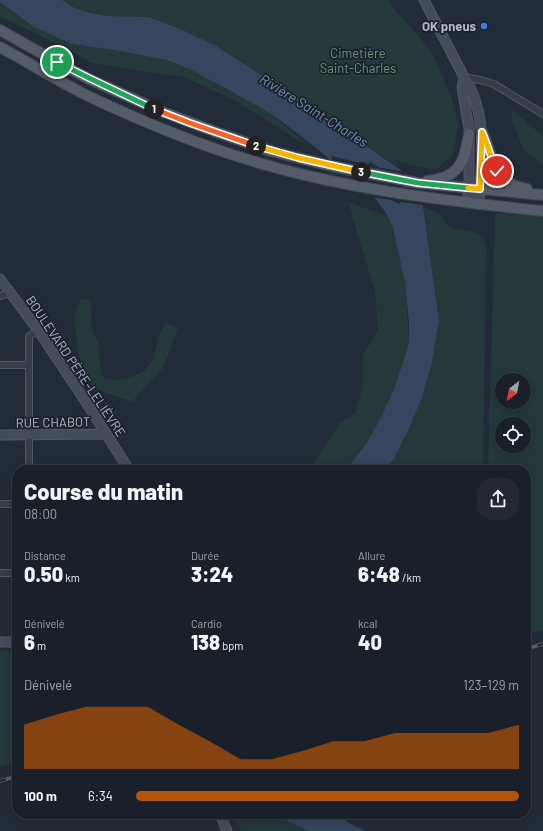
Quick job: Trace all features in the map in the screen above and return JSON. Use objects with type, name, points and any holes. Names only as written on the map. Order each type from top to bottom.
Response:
[{"type":"main road","points":[[424,0],[464,78],[470,86],[482,132],[497,171],[505,180],[515,185],[537,190],[543,193]]},
{"type":"main road","points":[[0,30],[57,62],[163,112],[271,151],[331,166],[418,183],[543,193]]},
{"type":"main road","points":[[0,47],[87,95],[157,127],[258,163],[290,172],[427,198],[543,211]]},
{"type":"main road","points":[[464,78],[462,88],[469,134],[469,188],[467,203]]},
{"type":"main road","points":[[479,204],[482,132]]},
{"type":"main road","points":[[418,183],[442,178],[453,172],[464,160],[469,134]]},
{"type":"main road","name":"BOULEVARD PÈRE-LELIÈVRE","points":[[0,279],[38,330],[126,465]]},
{"type":"main road","name":"RUE CHABOT","points":[[0,435],[106,434]]},
{"type":"main road","points":[[0,642],[12,642]]},
{"type":"main road","points":[[222,819],[227,831]]},
{"type":"street","points":[[464,78],[494,84],[543,114]]},
{"type":"street","points":[[0,296],[11,293]]},
{"type":"street","points":[[29,465],[29,336],[38,330]]},
{"type":"street","points":[[0,365],[29,365]]},
{"type":"street","points":[[0,504],[12,504]]},
{"type":"street","points":[[0,573],[12,573]]},
{"type":"green space","name":"Cimetière Saint-Charles","points":[[62,0],[387,0],[431,51],[452,98],[458,125],[453,154],[436,170],[402,163],[398,160],[396,166],[317,111],[216,46],[185,31],[149,17],[106,16],[73,7]]},
{"type":"green space","points":[[0,2],[34,27],[72,44],[167,60],[189,69],[273,115],[312,149],[236,101],[184,77],[91,63],[69,50],[0,16]]},
{"type":"green space","points":[[512,110],[543,136],[543,165],[523,149],[512,121]]},
{"type":"green space","points":[[348,202],[387,216],[393,228],[405,283],[409,343],[393,391],[380,419],[366,444],[350,465],[312,465],[340,423],[355,413],[362,390],[363,355],[378,331],[375,292]]},
{"type":"green space","points":[[423,206],[441,215],[447,225],[455,229],[474,231],[483,238],[487,248],[483,465],[389,465],[408,431],[422,398],[432,362],[439,321]]},
{"type":"green space","points":[[495,213],[543,216],[543,630],[531,633],[531,465],[488,465]]},
{"type":"green space","points":[[90,298],[92,314],[91,323],[93,332],[98,342],[101,374],[105,378],[117,380],[134,376],[144,371],[153,360],[160,333],[166,322],[178,329],[163,368],[132,402],[93,388],[78,353],[74,316],[80,300]]},
{"type":"green space","points":[[12,650],[12,763],[0,767],[0,651]]},
{"type":"green space","points":[[235,819],[284,819],[309,831],[241,831]]},
{"type":"water","name":"Rivière Saint-Charles","points":[[0,0],[62,0],[73,7],[88,12],[106,16],[149,17],[185,31],[216,46],[317,111],[414,181],[423,206],[439,321],[432,362],[422,398],[408,431],[389,465],[350,465],[366,444],[380,419],[393,391],[409,343],[409,323],[405,283],[393,228],[386,213],[374,197],[315,147],[273,115],[189,69],[167,60],[72,44],[34,27],[0,2]]},
{"type":"water","points":[[284,819],[344,819],[365,831],[309,831]]},
{"type":"pier","points":[[331,156],[368,165],[370,162],[377,167],[405,172],[414,179],[423,205],[401,202],[399,204],[391,200],[371,197],[334,165]]},
{"type":"railway","points":[[531,648],[543,644]]},
{"type":"railway","points":[[0,781],[12,777]]},
{"type":"place","name":"OK pneus","points":[[484,26]]},
{"type":"route","points":[[57,62],[130,98],[163,112],[271,151],[331,166],[418,183],[480,189],[482,132],[497,171]]}]
